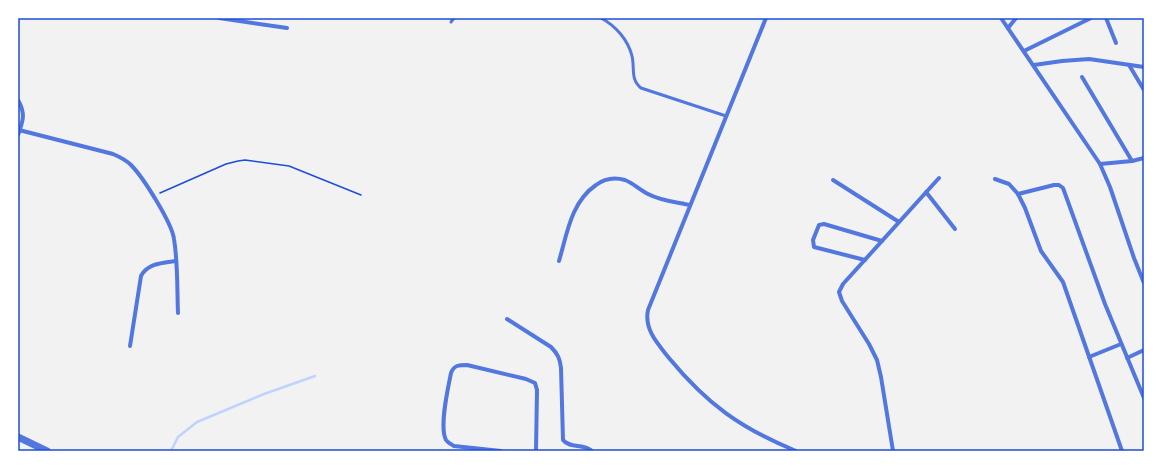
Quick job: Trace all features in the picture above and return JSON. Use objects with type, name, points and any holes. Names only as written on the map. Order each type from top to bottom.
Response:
[{"type":"street","points":[[219,18],[287,28]]},
{"type":"street","points":[[766,18],[648,310],[646,320],[649,330],[657,343],[686,379],[712,403],[731,418],[750,429],[796,451]]},
{"type":"street","points":[[1001,18],[1100,164],[1110,187],[1144,283]]},
{"type":"street","points":[[1008,28],[1016,18]]},
{"type":"street","points":[[1024,51],[1092,18]]},
{"type":"street","points":[[1106,18],[1116,43]]},
{"type":"street","points":[[1034,65],[1083,59],[1144,67]]},
{"type":"street","points":[[1129,65],[1144,90]]},
{"type":"street","points":[[1082,78],[1132,162]]},
{"type":"street","points":[[18,100],[24,114],[19,133],[113,154],[124,160],[139,174],[169,222],[174,239],[178,313]]},
{"type":"street","points":[[1100,164],[1132,162],[1144,158]]},
{"type":"street","points":[[893,451],[877,360],[869,344],[839,296],[840,288],[939,178]]},
{"type":"street","points":[[559,261],[573,215],[580,200],[589,190],[608,179],[627,180],[655,197],[690,205]]},
{"type":"street","points":[[995,179],[1009,184],[1018,194],[1025,208],[1041,251],[1063,282],[1122,451]]},
{"type":"street","points":[[833,180],[899,222]]},
{"type":"street","points":[[1018,194],[1054,185],[1058,185],[1063,188],[1105,304],[1144,398]]},
{"type":"street","points":[[926,192],[955,229]]},
{"type":"street","points":[[865,260],[814,246],[813,240],[819,225],[824,224],[882,241]]},
{"type":"street","points":[[130,346],[144,271],[153,265],[176,260]]},
{"type":"street","points":[[507,320],[551,347],[557,353],[560,358],[561,368],[562,440],[566,443],[589,448],[592,451]]},
{"type":"street","points":[[1089,357],[1121,344]]},
{"type":"street","points":[[1127,358],[1144,350]]},
{"type":"street","points":[[501,451],[454,446],[449,444],[446,439],[443,423],[450,373],[456,366],[466,365],[526,379],[535,383],[537,390],[536,451]]},
{"type":"street","points":[[18,437],[48,451]]},
{"type":"lane","points":[[451,22],[454,18]]},
{"type":"lane","points":[[602,18],[617,30],[630,47],[634,77],[637,85],[641,88],[726,116]]},
{"type":"path","points":[[152,196],[226,164],[245,160],[289,166],[361,195]]},
{"type":"waterway","points":[[171,451],[178,437],[197,422],[264,394],[315,376]]}]
